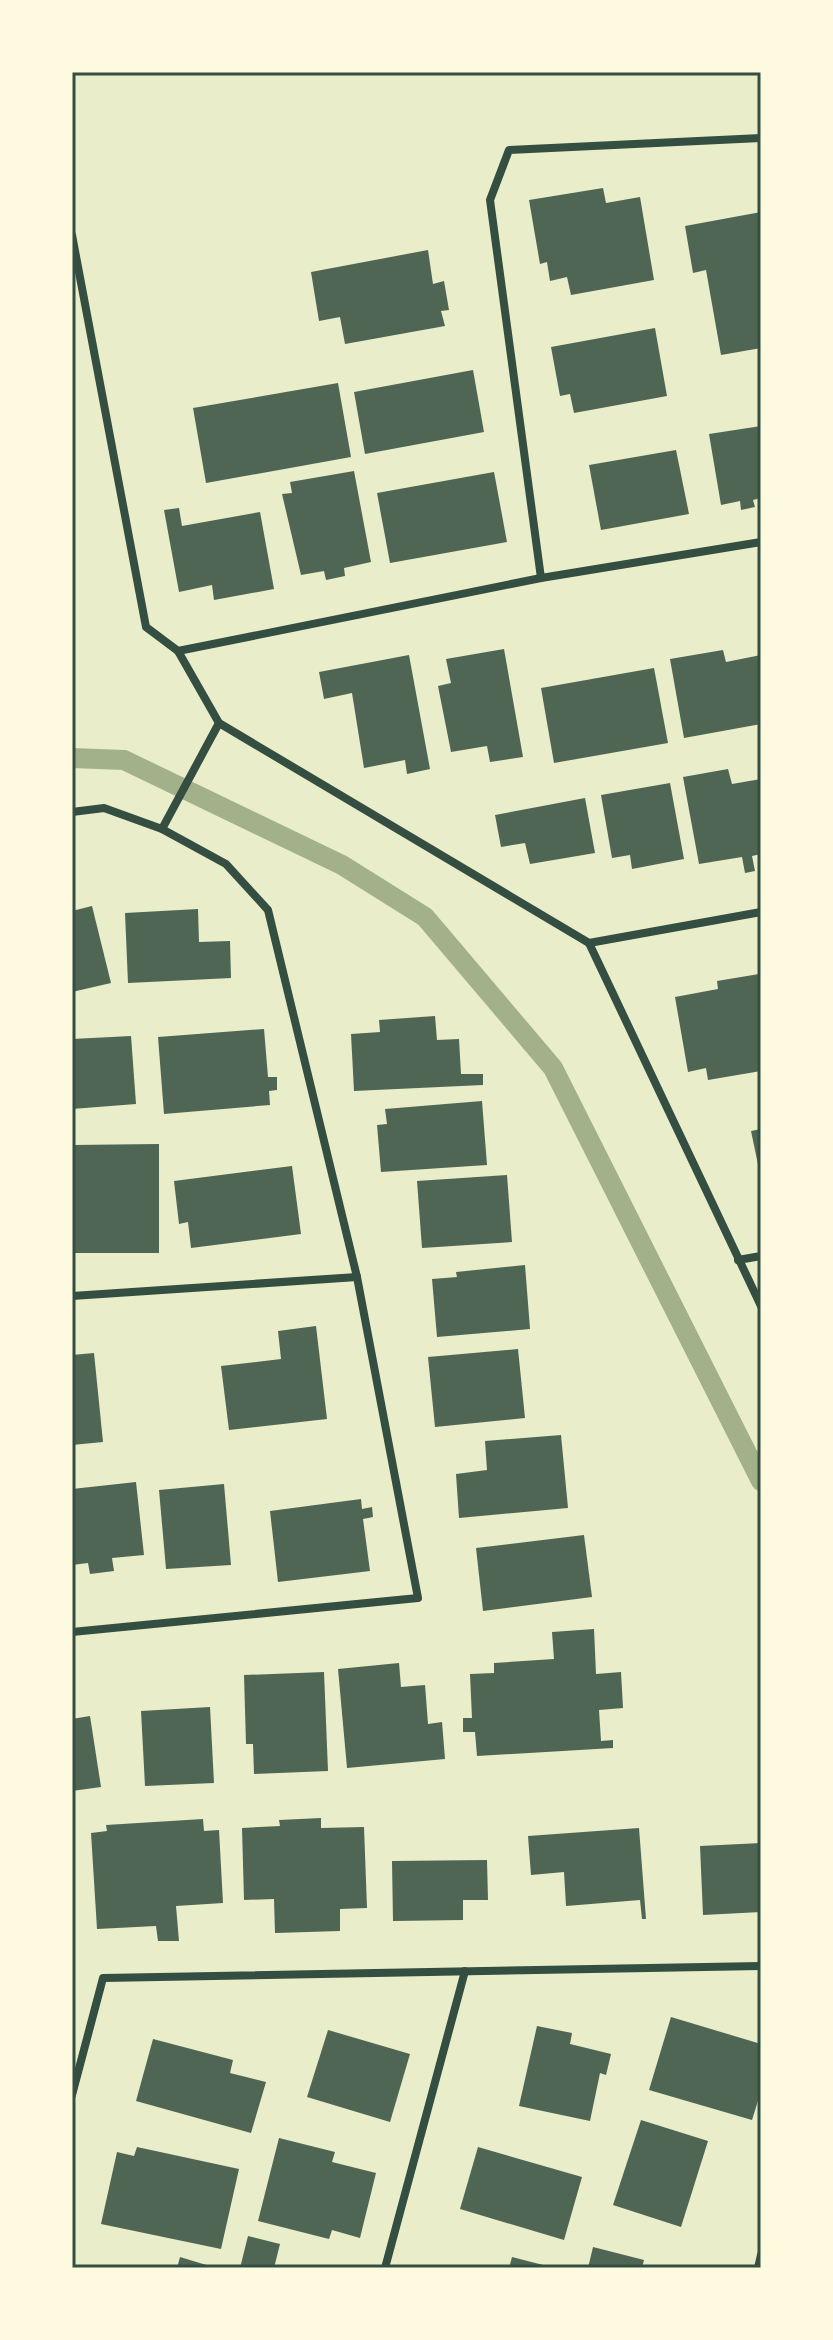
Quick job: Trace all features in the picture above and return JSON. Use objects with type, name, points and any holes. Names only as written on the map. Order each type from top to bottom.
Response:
[{"type":"street","points":[[541,578],[490,200],[509,150],[761,138]]},
{"type":"street","points":[[72,235],[146,627],[178,651],[219,723],[589,943],[761,1306]]},
{"type":"street","points":[[178,651],[541,578],[761,542]]},
{"type":"street","points":[[162,829],[219,723]]},
{"type":"street","points":[[72,812],[104,808],[162,829],[226,864],[268,910],[357,1277],[418,1598],[72,1632]]},
{"type":"street","points":[[589,943],[761,912]]},
{"type":"street","points":[[738,1260],[761,1256]]},
{"type":"street","points":[[72,1296],[357,1277]]},
{"type":"street","points":[[72,2095],[103,1978],[761,1966]]},
{"type":"street","points":[[385,2268],[465,1971]]},
{"type":"street","points":[[758,2268],[761,2255]]},
{"type":"building","points":[[603,188],[606,203],[640,197],[654,280],[571,295],[567,277],[550,281],[547,262],[540,264],[529,200]]},
{"type":"building","points":[[761,212],[761,348],[721,355],[706,270],[693,273],[685,226]]},
{"type":"building","points":[[428,250],[433,284],[444,281],[449,310],[441,311],[445,326],[345,344],[340,317],[319,321],[311,272]]},
{"type":"building","points":[[655,328],[667,396],[574,413],[570,394],[560,396],[551,347]]},
{"type":"building","points":[[473,370],[484,432],[365,454],[354,392]]},
{"type":"building","points":[[338,383],[351,457],[206,483],[193,408]]},
{"type":"building","points":[[761,426],[761,498],[753,500],[755,507],[741,510],[740,501],[721,505],[709,434]]},
{"type":"building","points":[[676,450],[689,514],[601,530],[589,465]]},
{"type":"building","points":[[354,471],[371,562],[344,568],[345,576],[326,580],[324,571],[301,575],[282,494],[292,493],[290,482]]},
{"type":"building","points":[[494,472],[507,542],[390,563],[377,493]]},
{"type":"building","points":[[179,508],[182,526],[260,512],[274,589],[214,600],[212,585],[179,592],[164,510]]},
{"type":"building","points":[[504,649],[523,757],[490,762],[487,746],[451,752],[438,686],[451,683],[446,659]]},
{"type":"building","points":[[723,650],[726,662],[761,655],[761,724],[684,738],[670,659]]},
{"type":"building","points":[[409,655],[430,769],[407,774],[405,760],[364,768],[352,693],[324,699],[319,672]]},
{"type":"building","points":[[654,668],[668,743],[554,763],[541,688]]},
{"type":"building","points":[[728,769],[732,784],[761,779],[761,854],[752,856],[755,871],[745,873],[742,857],[699,864],[683,777]]},
{"type":"building","points":[[670,783],[684,859],[632,869],[630,855],[612,858],[601,795]]},
{"type":"building","points":[[585,798],[595,853],[530,864],[525,843],[501,847],[495,815]]},
{"type":"building","points":[[92,906],[111,983],[72,992],[72,911]]},
{"type":"building","points":[[198,909],[199,942],[230,941],[231,978],[128,983],[125,913]]},
{"type":"building","points":[[759,974],[761,1071],[708,1080],[706,1068],[688,1072],[675,997],[718,989],[717,981]]},
{"type":"building","points":[[435,1016],[437,1040],[459,1039],[461,1074],[483,1074],[483,1085],[354,1091],[351,1034],[380,1032],[379,1020]]},
{"type":"building","points":[[264,1029],[268,1077],[277,1077],[277,1090],[269,1091],[270,1105],[164,1114],[158,1037]]},
{"type":"building","points":[[131,1036],[136,1104],[72,1109],[72,1039]]},
{"type":"building","points":[[482,1101],[487,1165],[381,1172],[377,1125],[387,1124],[385,1109]]},
{"type":"building","points":[[761,1129],[761,1174],[760,1174],[751,1131]]},
{"type":"building","points":[[159,1144],[159,1253],[72,1253],[72,1145]]},
{"type":"building","points":[[292,1166],[301,1234],[191,1248],[188,1222],[179,1224],[174,1181]]},
{"type":"building","points":[[507,1175],[512,1242],[422,1248],[417,1181]]},
{"type":"building","points":[[525,1265],[530,1329],[437,1337],[432,1279],[457,1277],[456,1272]]},
{"type":"building","points":[[316,1326],[327,1419],[229,1430],[221,1366],[281,1359],[278,1331]]},
{"type":"building","points":[[518,1349],[525,1418],[435,1427],[428,1357]]},
{"type":"building","points":[[94,1353],[103,1442],[72,1445],[72,1355]]},
{"type":"building","points":[[561,1435],[568,1508],[459,1518],[456,1474],[487,1470],[485,1441]]},
{"type":"building","points":[[136,1482],[144,1555],[112,1558],[114,1571],[90,1574],[88,1563],[72,1565],[72,1489]]},
{"type":"building","points":[[224,1484],[231,1565],[166,1569],[159,1490]]},
{"type":"building","points":[[361,1499],[362,1509],[372,1507],[373,1517],[363,1519],[370,1571],[278,1582],[270,1511]]},
{"type":"building","points":[[584,1535],[592,1597],[483,1611],[476,1548]]},
{"type":"building","points":[[594,1629],[596,1674],[621,1672],[623,1708],[599,1710],[601,1741],[613,1740],[613,1748],[477,1756],[475,1732],[463,1732],[463,1718],[472,1718],[470,1674],[494,1673],[494,1663],[554,1659],[552,1632]]},
{"type":"building","points":[[399,1663],[401,1687],[425,1685],[428,1724],[442,1722],[445,1759],[347,1768],[338,1669]]},
{"type":"building","points":[[324,1672],[328,1771],[254,1774],[253,1744],[246,1744],[244,1675]]},
{"type":"building","points":[[210,1707],[214,1783],[145,1786],[141,1711]]},
{"type":"building","points":[[90,1716],[101,1787],[72,1791],[72,1719]]},
{"type":"building","points":[[321,1818],[321,1828],[364,1827],[367,1908],[340,1909],[340,1931],[275,1933],[274,1899],[244,1900],[242,1828],[280,1826],[279,1820]]},
{"type":"building","points":[[203,1819],[204,1831],[219,1830],[223,1903],[176,1906],[179,1941],[158,1941],[156,1926],[97,1929],[91,1833],[107,1831],[106,1825]]},
{"type":"building","points":[[639,1828],[646,1919],[642,1919],[640,1900],[566,1906],[564,1872],[531,1875],[528,1836]]},
{"type":"building","points":[[761,1843],[761,1912],[703,1915],[700,1846]]},
{"type":"building","points":[[487,1860],[488,1900],[463,1900],[463,1920],[393,1921],[392,1861]]},
{"type":"building","points":[[671,2017],[761,2044],[761,2091],[752,2120],[649,2090]]},
{"type":"building","points":[[537,2026],[572,2033],[570,2044],[611,2054],[606,2075],[600,2073],[590,2121],[519,2106]]},
{"type":"building","points":[[328,2030],[410,2054],[390,2122],[307,2097]]},
{"type":"building","points":[[153,2039],[233,2060],[230,2073],[266,2082],[251,2133],[136,2101]]},
{"type":"building","points":[[641,2120],[708,2141],[681,2227],[613,2205]]},
{"type":"building","points":[[279,2138],[335,2152],[332,2162],[376,2173],[360,2238],[332,2230],[329,2239],[258,2221]]},
{"type":"building","points":[[137,2147],[239,2169],[221,2249],[101,2224],[117,2152],[134,2156]]},
{"type":"building","points":[[478,2147],[582,2177],[564,2240],[460,2209]]},
{"type":"building","points":[[248,2236],[280,2244],[274,2268],[240,2268]]},
{"type":"building","points":[[593,2247],[644,2260],[642,2268],[588,2268]]},
{"type":"building","points":[[180,2257],[213,2267],[213,2268],[177,2268]]},
{"type":"building","points":[[512,2257],[551,2267],[509,2268]]},
{"type":"waterway","points":[[72,758],[124,760],[342,865],[425,917],[553,1068],[761,1481]]}]
